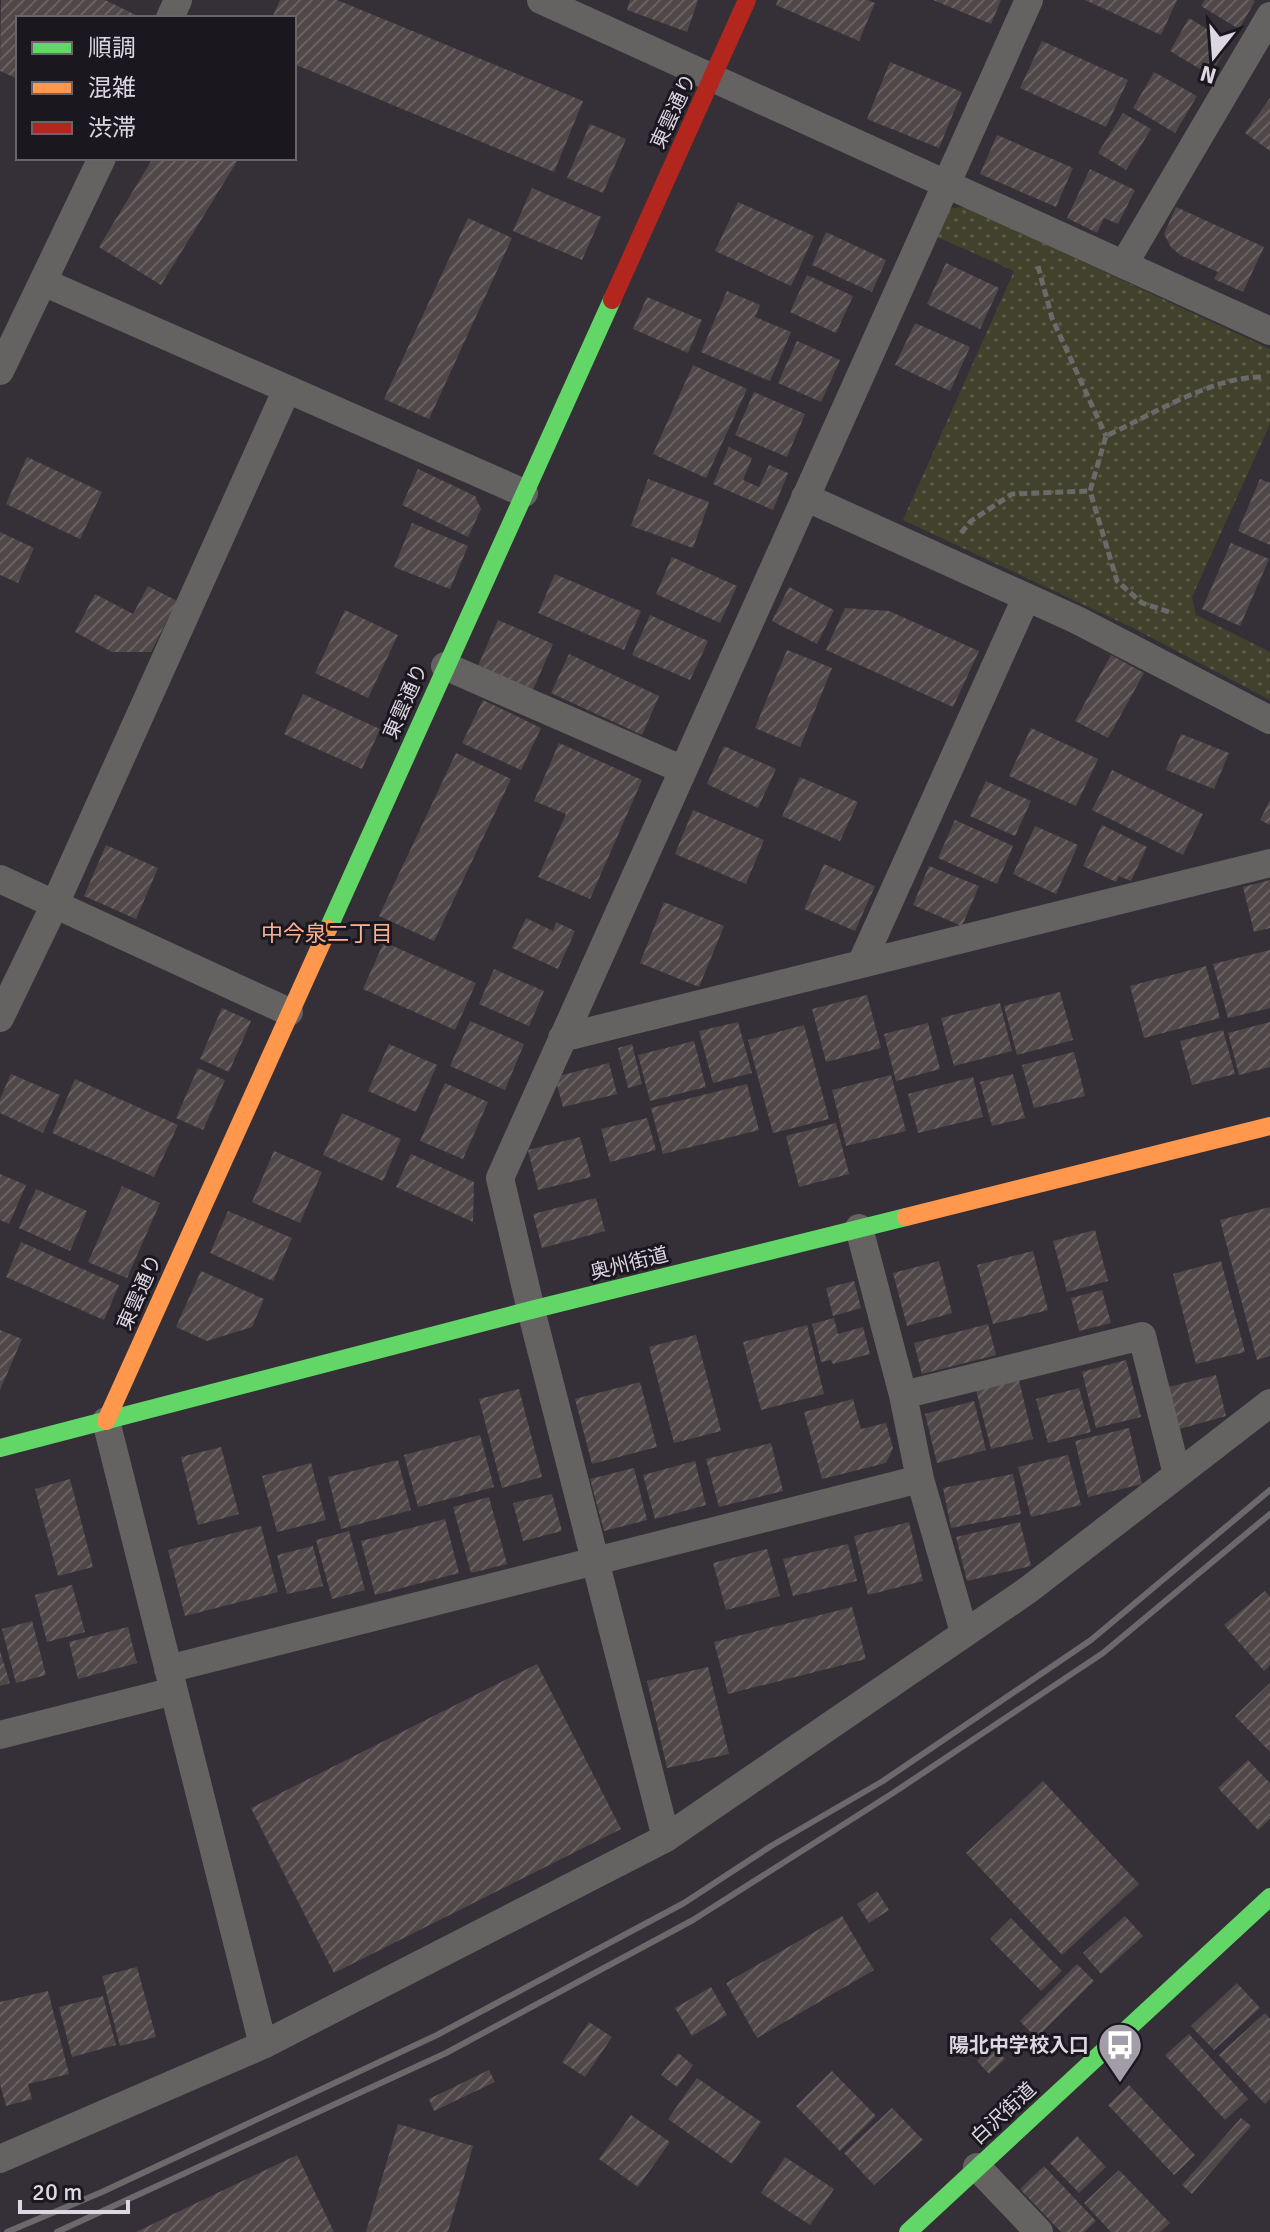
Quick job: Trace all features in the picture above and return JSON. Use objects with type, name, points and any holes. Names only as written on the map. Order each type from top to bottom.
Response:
[{"type":"street","points":[[541,0],[1270,331]]},
{"type":"street","name":"東雲通り","points":[[106,1421],[747,0]]},
{"type":"street","points":[[666,1838],[500,1178],[681,769],[1029,0]]},
{"type":"street","points":[[1124,264],[1262,51],[1270,16]]},
{"type":"street","points":[[0,371],[101,160]]},
{"type":"street","points":[[43,282],[524,493]]},
{"type":"street","points":[[0,1018],[55,904],[287,389]]},
{"type":"street","points":[[805,497],[1077,620],[1270,720]]},
{"type":"street","points":[[861,964],[1026,598]]},
{"type":"street","points":[[445,666],[681,769]]},
{"type":"street","points":[[562,1038],[1270,863]]},
{"type":"street","points":[[0,879],[289,1012]]},
{"type":"street","name":"奥州街道","points":[[0,1448],[531,1310],[1270,1126]]},
{"type":"street","points":[[859,1228],[903,1395],[920,1479],[964,1632]]},
{"type":"street","points":[[903,1395],[1142,1336],[1177,1474]]},
{"type":"street","points":[[0,2159],[263,2045],[666,1838],[1028,1590],[1270,1403]]},
{"type":"street","points":[[106,1421],[263,2045]]},
{"type":"street","points":[[0,1735],[171,1680],[595,1561],[920,1479]]},
{"type":"street","name":"白沢街道","points":[[908,2232],[1270,1897]]},
{"type":"street","points":[[977,2167],[1039,2232]]},
{"type":"path","points":[[1038,266],[1052,318],[1106,436],[1090,491],[1117,581],[1142,603],[1169,612]]},
{"type":"path","points":[[1106,436],[1202,392],[1242,377],[1261,377]]},
{"type":"path","points":[[936,557],[953,544],[971,521],[1012,494],[1090,491]]},
{"type":"green space","points":[[965,207],[1270,349],[1270,424],[1192,597],[1196,615],[1270,652],[1270,700],[1131,627],[903,520],[1014,271],[935,236],[951,208]]},
{"type":"building","points":[[1,0],[105,0],[138,16],[16,16],[16,78],[0,71]]},
{"type":"building","points":[[280,0],[337,0],[583,101],[554,172],[296,65],[296,16],[273,16]]},
{"type":"building","points":[[630,0],[698,0],[687,32],[627,10]]},
{"type":"building","points":[[778,0],[867,0],[875,3],[859,41],[776,5]]},
{"type":"building","points":[[933,0],[1001,0],[991,24]]},
{"type":"building","points":[[1085,0],[1177,0],[1161,35]]},
{"type":"building","points":[[1205,0],[1255,1],[1239,29],[1201,6]]},
{"type":"building","points":[[1189,18],[1230,43],[1210,75],[1170,51]]},
{"type":"building","points":[[1042,41],[1128,80],[1106,127],[1020,88]]},
{"type":"building","points":[[890,62],[962,92],[939,148],[867,119]]},
{"type":"building","points":[[1154,72],[1197,96],[1175,133],[1133,108]]},
{"type":"building","points":[[1270,98],[1270,151],[1245,133]]},
{"type":"building","points":[[1123,113],[1151,129],[1126,170],[1098,153]]},
{"type":"building","points":[[590,124],[626,139],[603,193],[567,178]]},
{"type":"building","points":[[997,135],[1073,168],[1056,207],[980,174]]},
{"type":"building","points":[[152,160],[238,160],[161,285],[99,247]]},
{"type":"building","points":[[1090,169],[1135,190],[1118,224],[1104,218],[1097,233],[1067,218]]},
{"type":"building","points":[[532,188],[601,217],[582,260],[513,231]]},
{"type":"building","points":[[738,202],[814,236],[791,286],[715,251]]},
{"type":"building","points":[[1176,207],[1264,247],[1243,292],[1214,279],[1218,272],[1180,255],[1171,247],[1164,234]]},
{"type":"building","points":[[468,218],[512,238],[429,419],[384,399]]},
{"type":"building","points":[[826,232],[886,260],[872,292],[812,265]]},
{"type":"building","points":[[946,263],[999,288],[980,329],[927,304]]},
{"type":"building","points":[[807,275],[853,296],[836,333],[790,312]]},
{"type":"building","points":[[727,291],[760,305],[755,317],[791,332],[770,381],[701,352]]},
{"type":"building","points":[[647,297],[702,320],[688,353],[633,329]]},
{"type":"building","points":[[915,323],[970,347],[950,391],[895,365]]},
{"type":"building","points":[[797,341],[840,360],[821,402],[778,383]]},
{"type":"building","points":[[693,365],[747,389],[706,478],[653,454]]},
{"type":"building","points":[[754,392],[805,414],[787,457],[735,435]]},
{"type":"building","points":[[729,447],[752,458],[743,480],[759,487],[769,465],[788,473],[773,510],[713,484]]},
{"type":"building","points":[[27,457],[102,492],[80,539],[6,504]]},
{"type":"building","points":[[418,469],[475,496],[481,509],[468,537],[402,505]]},
{"type":"building","points":[[648,479],[709,502],[693,548],[631,526]]},
{"type":"building","points":[[1260,479],[1270,483],[1270,545],[1238,531]]},
{"type":"building","points":[[412,523],[468,546],[450,589],[394,567]]},
{"type":"building","points":[[0,532],[34,548],[18,583],[0,575]]},
{"type":"building","points":[[1231,543],[1269,559],[1240,626],[1202,609]]},
{"type":"building","points":[[672,557],[737,586],[720,623],[656,594]]},
{"type":"building","points":[[555,574],[641,611],[624,650],[538,613]]},
{"type":"building","points":[[148,586],[177,601],[151,652],[112,652],[75,632],[95,594],[133,614]]},
{"type":"building","points":[[789,587],[834,610],[817,644],[772,621]]},
{"type":"building","points":[[845,608],[889,611],[979,651],[953,707],[826,650]]},
{"type":"building","points":[[345,610],[398,635],[368,698],[315,673]]},
{"type":"building","points":[[650,615],[708,641],[690,680],[632,655]]},
{"type":"building","points":[[498,620],[553,644],[532,692],[477,668]]},
{"type":"building","points":[[787,650],[832,668],[800,747],[755,728]]},
{"type":"building","points":[[569,654],[659,696],[642,735],[551,693]]},
{"type":"building","points":[[1111,655],[1144,673],[1108,738],[1075,721]]},
{"type":"building","points":[[303,694],[380,729],[362,769],[284,734]]},
{"type":"building","points":[[483,700],[541,728],[521,770],[462,743]]},
{"type":"building","points":[[1031,728],[1098,759],[1076,806],[1009,776]]},
{"type":"building","points":[[1181,734],[1229,753],[1214,789],[1166,770]]},
{"type":"building","points":[[559,743],[642,780],[590,899],[538,877],[566,814],[534,801]]},
{"type":"building","points":[[724,746],[776,769],[758,808],[707,784]]},
{"type":"building","points":[[456,753],[511,779],[434,941],[379,916]]},
{"type":"building","points":[[1112,770],[1203,814],[1183,855],[1092,810]]},
{"type":"building","points":[[800,777],[858,802],[840,841],[782,816]]},
{"type":"building","points":[[986,781],[1031,801],[1015,836],[970,816]]},
{"type":"building","points":[[1270,800],[1270,825],[1260,820]]},
{"type":"building","points":[[693,810],[764,840],[746,884],[675,854]]},
{"type":"building","points":[[955,820],[1013,846],[997,884],[938,858]]},
{"type":"building","points":[[1102,825],[1147,847],[1131,881],[1119,876],[1116,882],[1083,866]]},
{"type":"building","points":[[1035,826],[1078,845],[1056,894],[1013,874]]},
{"type":"building","points":[[106,845],[158,868],[136,919],[84,896]]},
{"type":"building","points":[[824,864],[875,886],[855,931],[804,909]]},
{"type":"building","points":[[929,866],[979,886],[962,926],[913,905]]},
{"type":"building","points":[[1270,880],[1270,928],[1254,932],[1243,887]]},
{"type":"building","points":[[664,902],[724,926],[699,987],[640,963]]},
{"type":"building","points":[[526,918],[553,931],[556,922],[575,931],[558,969],[512,948]]},
{"type":"building","points":[[384,942],[476,983],[455,1030],[363,989]]},
{"type":"building","points":[[1270,950],[1270,1008],[1228,1018],[1213,964]]},
{"type":"building","points":[[1206,966],[1220,1018],[1144,1038],[1130,986]]},
{"type":"building","points":[[494,969],[544,991],[529,1026],[479,1004]]},
{"type":"building","points":[[1060,992],[1073,1040],[1017,1055],[1004,1006]]},
{"type":"building","points":[[867,995],[881,1048],[826,1062],[812,1009]]},
{"type":"building","points":[[1000,1003],[1012,1051],[954,1066],[941,1018]]},
{"type":"building","points":[[222,1008],[251,1021],[229,1072],[200,1059]]},
{"type":"building","points":[[470,1021],[524,1044],[505,1090],[450,1066]]},
{"type":"building","points":[[738,1022],[752,1073],[713,1083],[699,1031]]},
{"type":"building","points":[[1270,1022],[1270,1067],[1239,1075],[1228,1033]]},
{"type":"building","points":[[928,1023],[940,1069],[896,1081],[884,1034]]},
{"type":"building","points":[[804,1025],[829,1119],[773,1133],[748,1040]]},
{"type":"building","points":[[1223,1030],[1235,1074],[1192,1085],[1180,1041]]},
{"type":"building","points":[[694,1041],[706,1087],[650,1101],[638,1055]]},
{"type":"building","points":[[389,1044],[437,1065],[416,1112],[368,1091]]},
{"type":"building","points":[[632,1044],[642,1084],[628,1088],[618,1048]]},
{"type":"building","points":[[1074,1052],[1085,1096],[1034,1108],[1022,1065]]},
{"type":"building","points":[[609,1063],[617,1094],[563,1107],[555,1077]]},
{"type":"building","points":[[198,1068],[225,1080],[203,1130],[176,1118]]},
{"type":"building","points":[[11,1074],[60,1095],[43,1133],[0,1113],[0,1099]]},
{"type":"building","points":[[1013,1074],[1025,1118],[992,1126],[980,1082]]},
{"type":"building","points":[[891,1075],[906,1131],[846,1146],[832,1090]]},
{"type":"building","points":[[973,1077],[983,1117],[918,1133],[908,1094]]},
{"type":"building","points":[[75,1079],[178,1125],[154,1177],[52,1133]]},
{"type":"building","points":[[445,1083],[488,1102],[463,1159],[420,1141]]},
{"type":"building","points":[[747,1084],[759,1130],[663,1154],[651,1108]]},
{"type":"building","points":[[342,1113],[401,1139],[383,1181],[323,1155]]},
{"type":"building","points":[[647,1118],[656,1150],[610,1162],[601,1129]]},
{"type":"building","points":[[836,1123],[849,1174],[799,1187],[786,1136]]},
{"type":"building","points":[[580,1137],[591,1177],[538,1190],[528,1150]]},
{"type":"building","points":[[274,1151],[322,1172],[300,1223],[252,1202]]},
{"type":"building","points":[[411,1154],[474,1182],[473,1222],[396,1187]]},
{"type":"building","points":[[0,1174],[26,1185],[9,1224],[0,1220]]},
{"type":"building","points":[[122,1186],[160,1203],[127,1278],[88,1262]]},
{"type":"building","points":[[36,1189],[87,1211],[70,1251],[19,1228]]},
{"type":"building","points":[[596,1198],[605,1231],[542,1248],[533,1214]]},
{"type":"building","points":[[1270,1207],[1270,1356],[1257,1360],[1220,1220]]},
{"type":"building","points":[[228,1211],[292,1238],[273,1281],[210,1253]]},
{"type":"building","points":[[1095,1230],[1108,1281],[1067,1292],[1053,1241]]},
{"type":"building","points":[[21,1242],[119,1285],[104,1320],[6,1277]]},
{"type":"building","points":[[1033,1251],[1048,1310],[993,1324],[977,1265]]},
{"type":"building","points":[[939,1261],[952,1313],[907,1326],[893,1273]]},
{"type":"building","points":[[1221,1261],[1245,1352],[1196,1364],[1173,1274]]},
{"type":"building","points":[[201,1271],[264,1299],[252,1327],[207,1341],[176,1327]]},
{"type":"building","points":[[854,1281],[861,1308],[833,1316],[826,1288]]},
{"type":"building","points":[[1102,1290],[1111,1323],[1079,1331],[1071,1298]]},
{"type":"building","points":[[834,1318],[838,1334],[863,1327],[870,1354],[833,1364],[831,1360],[821,1362],[812,1324]]},
{"type":"building","points":[[988,1324],[996,1355],[922,1374],[914,1343]]},
{"type":"building","points":[[807,1325],[824,1394],[761,1410],[743,1342]]},
{"type":"building","points":[[0,1330],[22,1339],[0,1390]]},
{"type":"building","points":[[696,1335],[721,1431],[674,1443],[649,1347]]},
{"type":"building","points":[[1126,1360],[1141,1417],[1096,1428],[1082,1372]]},
{"type":"building","points":[[1216,1375],[1226,1416],[1176,1430],[1165,1388]]},
{"type":"building","points":[[1019,1380],[1033,1439],[991,1449],[976,1390]]},
{"type":"building","points":[[640,1382],[657,1447],[592,1464],[575,1399]]},
{"type":"building","points":[[1079,1388],[1091,1432],[1048,1443],[1036,1399]]},
{"type":"building","points":[[519,1389],[542,1477],[502,1488],[479,1399]]},
{"type":"building","points":[[853,1399],[861,1429],[886,1423],[893,1448],[886,1463],[822,1479],[804,1412]]},
{"type":"building","points":[[974,1401],[986,1450],[937,1463],[925,1414]]},
{"type":"building","points":[[1129,1428],[1142,1484],[1088,1497],[1075,1441]]},
{"type":"building","points":[[480,1435],[494,1487],[418,1507],[404,1455]]},
{"type":"building","points":[[771,1443],[783,1491],[719,1507],[706,1459]]},
{"type":"building","points":[[221,1447],[239,1514],[198,1525],[181,1457]]},
{"type":"building","points":[[1068,1455],[1081,1505],[1031,1517],[1018,1467]]},
{"type":"building","points":[[398,1460],[411,1510],[341,1529],[328,1477]]},
{"type":"building","points":[[695,1461],[706,1505],[655,1519],[643,1475]]},
{"type":"building","points":[[311,1463],[326,1520],[277,1532],[262,1476]]},
{"type":"building","points":[[634,1468],[647,1520],[604,1531],[590,1479]]},
{"type":"building","points":[[1013,1474],[1021,1514],[951,1528],[943,1488]]},
{"type":"building","points":[[70,1479],[93,1567],[58,1576],[35,1489]]},
{"type":"building","points":[[552,1494],[562,1531],[523,1541],[513,1503]]},
{"type":"building","points":[[489,1497],[507,1564],[471,1573],[453,1507]]},
{"type":"building","points":[[445,1519],[459,1573],[375,1595],[361,1541]]},
{"type":"building","points":[[909,1522],[923,1581],[868,1595],[854,1536]]},
{"type":"building","points":[[1020,1522],[1031,1566],[967,1581],[956,1537]]},
{"type":"building","points":[[261,1526],[278,1592],[185,1616],[168,1550]]},
{"type":"building","points":[[349,1531],[365,1590],[332,1599],[316,1540]]},
{"type":"building","points":[[848,1544],[857,1581],[793,1596],[783,1559]]},
{"type":"building","points":[[313,1546],[323,1586],[287,1594],[277,1555]]},
{"type":"building","points":[[767,1549],[780,1596],[726,1610],[713,1563]]},
{"type":"building","points":[[72,1585],[85,1632],[47,1642],[35,1595]]},
{"type":"building","points":[[1265,1591],[1270,1597],[1270,1665],[1264,1671],[1224,1625]]},
{"type":"building","points":[[852,1607],[866,1659],[728,1694],[714,1642]]},
{"type":"building","points":[[32,1621],[46,1675],[16,1683],[2,1629]]},
{"type":"building","points":[[128,1627],[137,1663],[78,1679],[69,1642]]},
{"type":"building","points":[[0,1651],[10,1683],[0,1686]]},
{"type":"building","points":[[537,1664],[621,1829],[334,1973],[251,1808]]},
{"type":"building","points":[[708,1667],[729,1754],[667,1768],[647,1681]]},
{"type":"building","points":[[1270,1683],[1270,1752],[1235,1716]]},
{"type":"building","points":[[1248,1760],[1270,1783],[1270,1819],[1258,1830],[1218,1788]]},
{"type":"building","points":[[1043,1781],[1139,1884],[1062,1955],[966,1853]]},
{"type":"building","points":[[877,1891],[889,1910],[869,1923],[857,1904]]},
{"type":"building","points":[[842,1916],[874,1970],[757,2038],[726,1983]]},
{"type":"building","points":[[1125,1916],[1143,1936],[1101,1974],[1083,1953]]},
{"type":"building","points":[[1011,1918],[1062,1971],[1041,1991],[990,1939]]},
{"type":"building","points":[[1077,1964],[1094,1981],[1036,2038],[1020,2021]]},
{"type":"building","points":[[137,1967],[156,2037],[120,2046],[102,1976]]},
{"type":"building","points":[[1237,1983],[1260,2008],[1214,2050],[1191,2026]]},
{"type":"building","points":[[711,1987],[727,2015],[692,2036],[675,2008]]},
{"type":"building","points":[[48,1991],[69,2074],[28,2084],[32,2099],[6,2106],[0,2084],[0,2002]]},
{"type":"building","points":[[103,1996],[116,2045],[72,2057],[59,2007]]},
{"type":"building","points":[[1265,2013],[1270,2019],[1270,2099],[1265,2104],[1219,2055]]},
{"type":"building","points":[[589,2022],[612,2037],[585,2077],[562,2062]]},
{"type":"building","points":[[1189,2034],[1248,2099],[1225,2120],[1165,2055]]},
{"type":"building","points":[[992,2046],[1005,2059],[989,2074],[977,2061]]},
{"type":"building","points":[[678,2053],[693,2065],[677,2087],[661,2075]]},
{"type":"building","points":[[489,2070],[495,2082],[434,2111],[429,2099]]},
{"type":"building","points":[[832,2071],[876,2116],[840,2151],[796,2106]]},
{"type":"building","points":[[697,2078],[761,2122],[732,2164],[668,2119]]},
{"type":"building","points":[[1129,2085],[1195,2155],[1174,2175],[1108,2105]]},
{"type":"building","points":[[892,2108],[923,2140],[874,2185],[844,2153]]},
{"type":"building","points":[[631,2115],[670,2142],[638,2187],[599,2159]]},
{"type":"building","points":[[1241,2118],[1251,2126],[1192,2194],[1182,2185]]},
{"type":"building","points":[[398,2124],[473,2146],[448,2232],[366,2232]]},
{"type":"building","points":[[1077,2136],[1106,2167],[1079,2193],[1050,2163]]},
{"type":"building","points":[[297,2155],[334,2232],[136,2232]]},
{"type":"building","points":[[785,2157],[834,2189],[810,2225],[761,2193]]},
{"type":"building","points":[[1044,2166],[1096,2221],[1084,2232],[1061,2232],[1020,2189]]},
{"type":"building","points":[[1119,2170],[1170,2223],[1160,2232],[1111,2232],[1084,2203]]},
{"type":"railway","points":[[7,2232],[102,2192],[437,2035],[684,1903],[771,1846],[883,1781],[1091,1640],[1270,1490]]},
{"type":"railway","points":[[57,2232],[446,2053],[693,1920],[893,1793],[1103,1653],[1270,1514]]},
{"type":"traffic: fast","points":[[328,929],[612,300]]},
{"type":"traffic: fast","points":[[0,1448],[531,1310],[906,1217]]},
{"type":"traffic: fast","points":[[908,2232],[1270,1897]]},
{"type":"traffic: slow","points":[[106,1421],[328,929]]},
{"type":"traffic: slow","points":[[906,1217],[1270,1126]]},
{"type":"traffic: jam","points":[[612,300],[747,0]]},
{"type":"place","name":"陽北中学校入口","points":[[1120,2084]]},
{"type":"district","name":"中今泉二丁目","points":[[327,933]]}]
